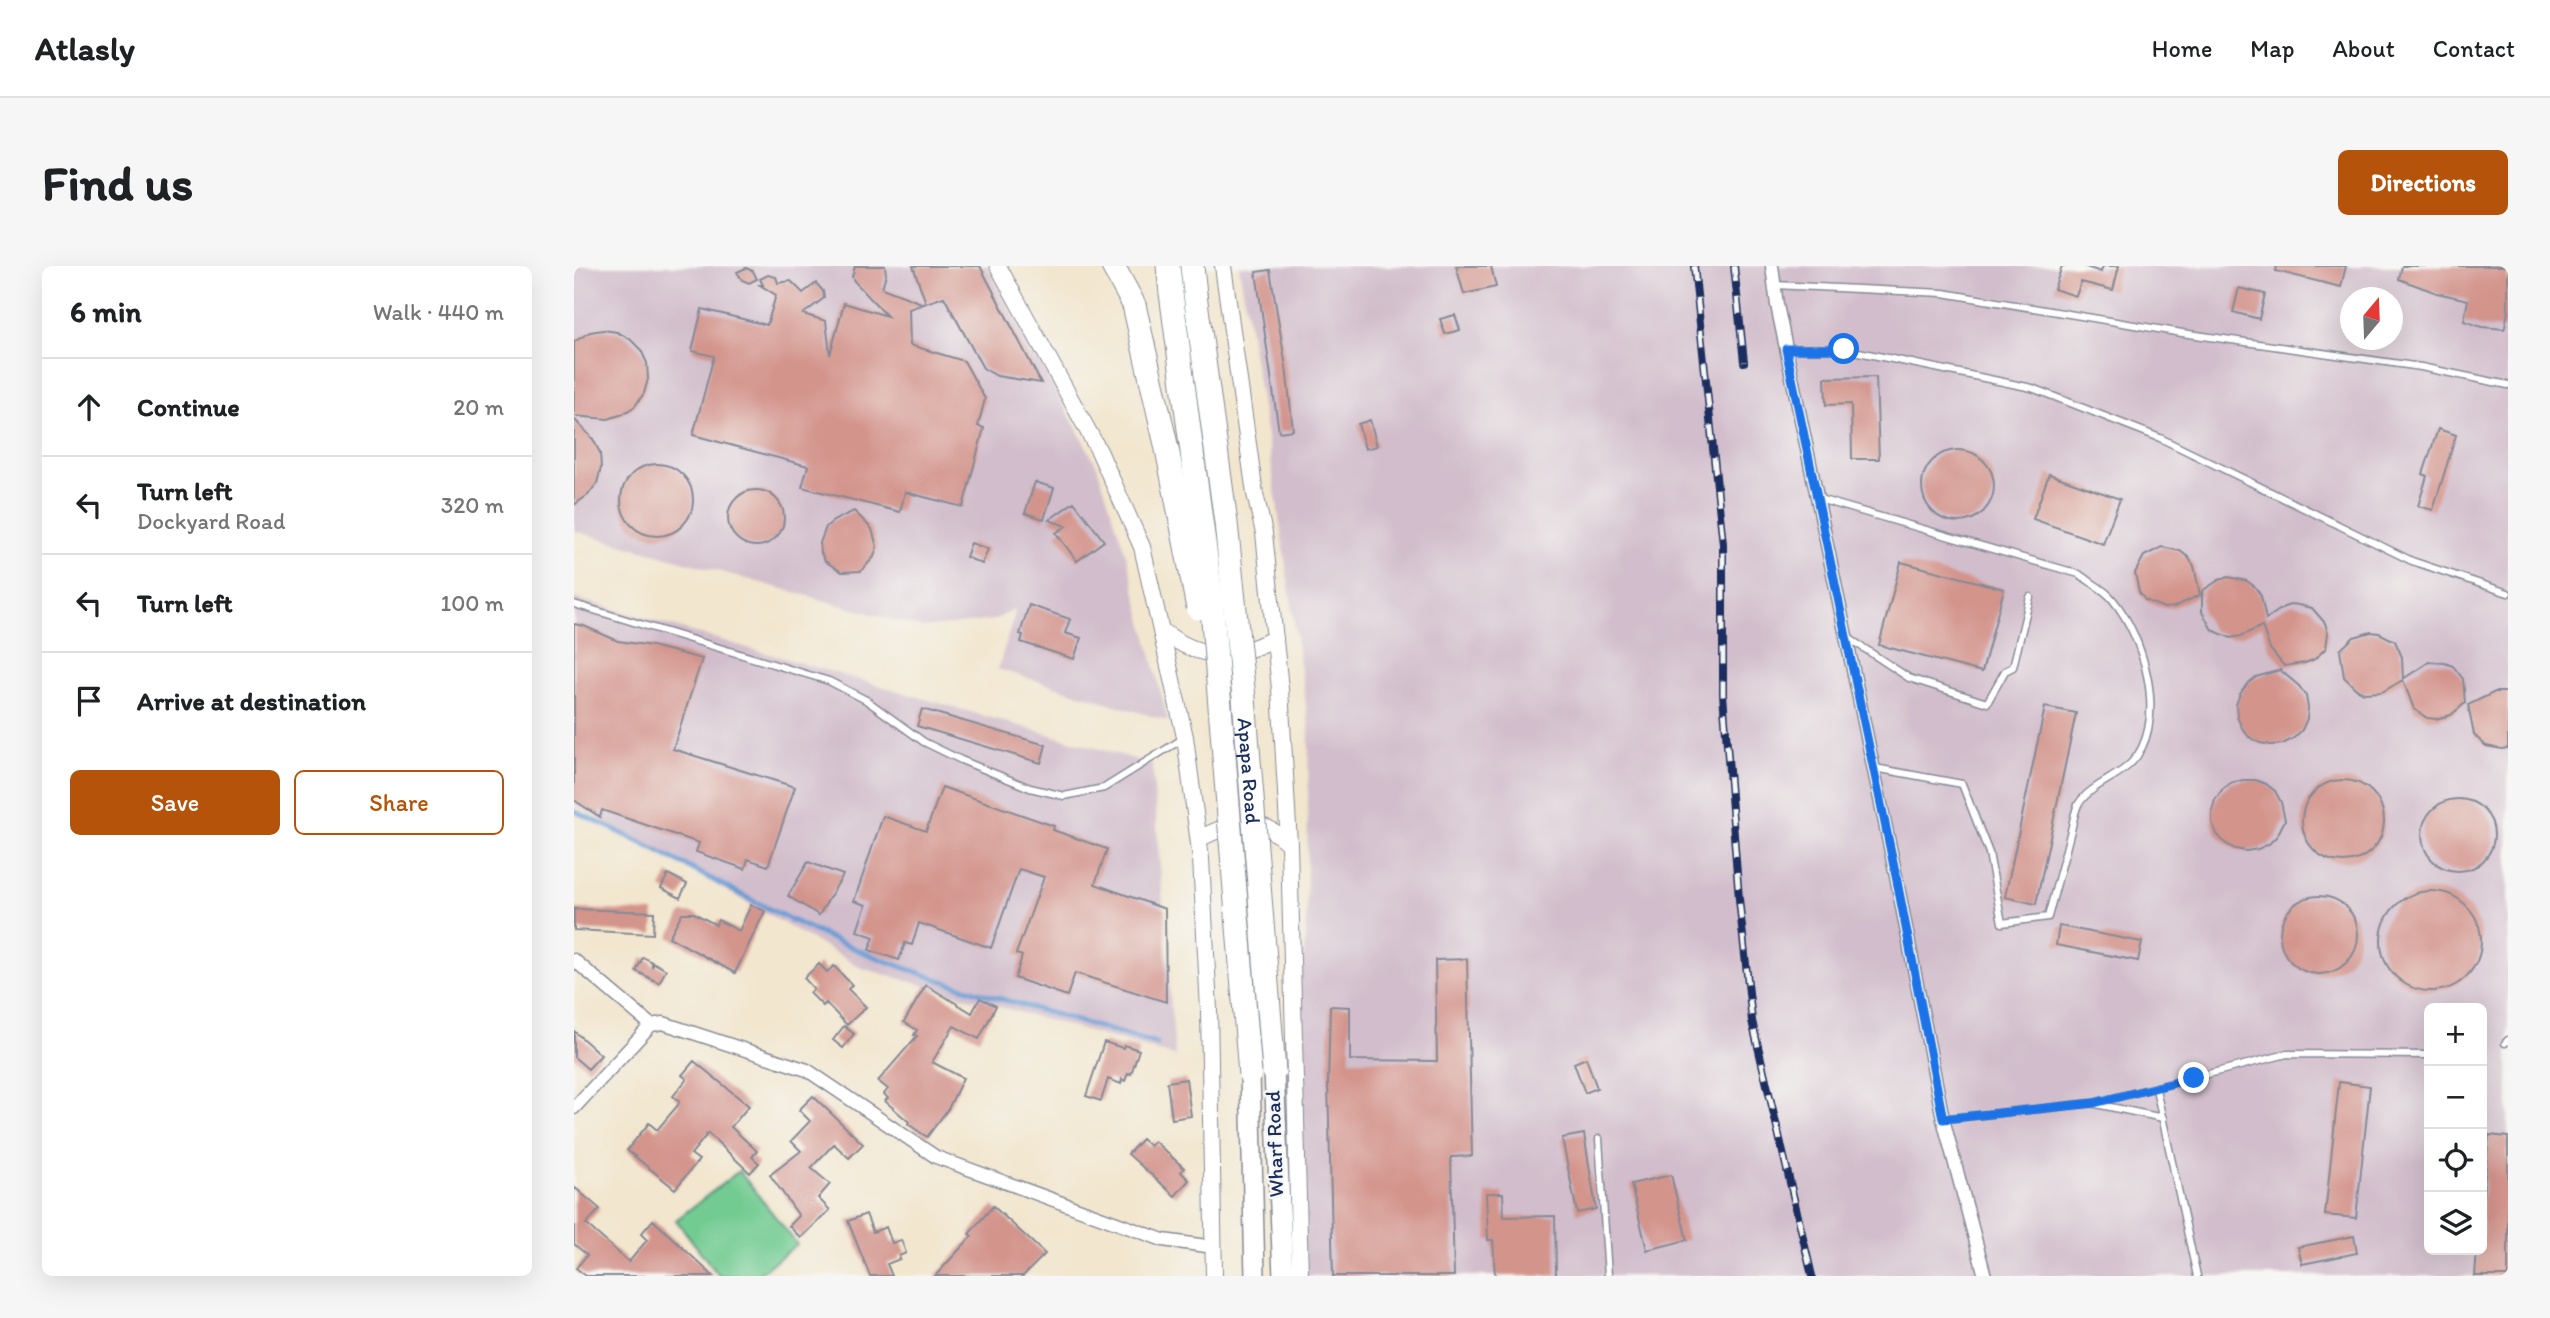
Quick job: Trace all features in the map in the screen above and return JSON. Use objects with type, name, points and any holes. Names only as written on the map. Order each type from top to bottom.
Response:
[{"type":"highway","points":[[1113,266],[1134,305]]},
{"type":"highway","points":[[1127,266],[1222,725]]},
{"type":"highway","name":"Apapa Road","points":[[1168,266],[1211,596],[1250,1074]]},
{"type":"highway","name":"Apapa Road","points":[[1192,266],[1230,563],[1244,698],[1275,1071]]},
{"type":"main road","name":"Apapa Road","points":[[1275,1071],[1283,1276]]},
{"type":"main road","name":"Apapa Road","points":[[1250,1074],[1255,1276]]},
{"type":"street","points":[[998,266],[1099,451],[1119,495],[1142,547],[1163,631],[1185,737],[1199,839],[1209,1010],[1214,1276]]},
{"type":"street","name":"Wharf Road","points":[[1223,266],[1255,494],[1264,533],[1275,638],[1289,844],[1300,1276]]},
{"type":"street","points":[[1772,266],[1786,349],[1943,1119],[1985,1276]]},
{"type":"street","points":[[1163,631],[1183,646],[1205,654],[1254,649],[1275,638]]},
{"type":"street","points":[[1199,839],[1220,828],[1243,823],[1263,825],[1276,831],[1289,844]]},
{"type":"street","points":[[574,960],[651,1025]]},
{"type":"street","points":[[574,1108],[651,1025],[663,1023],[807,1070],[936,1157],[1163,1240],[1214,1247]]},
{"type":"lane","points":[[1774,285],[1943,293],[2421,367],[2508,385]]},
{"type":"lane","points":[[1786,349],[1844,349],[2032,388],[2160,438],[2412,561],[2508,593]]},
{"type":"lane","points":[[1817,498],[2079,574],[2112,598],[2133,632],[2146,670],[2151,715],[2147,736],[2137,757],[2118,775],[2094,789],[2078,804],[2048,917],[2002,923],[1989,853],[1962,784],[1873,767]]},
{"type":"lane","points":[[1846,636],[1909,678],[1987,703],[2005,671],[2013,667],[2031,597]]},
{"type":"lane","points":[[574,604],[830,681],[866,700],[924,742],[1030,788],[1065,796],[1104,788],[1185,737]]},
{"type":"lane","points":[[1943,1119],[2094,1103],[2287,1054],[2424,1055]]},
{"type":"lane","points":[[2156,1089],[2197,1276]]},
{"type":"lane","points":[[2094,1103],[2163,1118]]},
{"type":"lane","points":[[1599,1139],[1608,1276]]},
{"type":"shaded area","points":[[574,266],[987,266],[1097,466],[1127,558],[1168,721],[998,669],[1016,609],[994,620],[923,628],[574,531]]},
{"type":"shaded area","points":[[1239,266],[2508,266],[2508,1276],[1282,1276],[1276,1108],[1306,939],[1309,726],[1270,455]]},
{"type":"shaded area","points":[[574,598],[1152,764],[1175,1056],[862,968],[574,804]]},
{"type":"green space","points":[[739,1171],[797,1244],[756,1276],[719,1276],[676,1220]]},
{"type":"building","points":[[855,266],[885,266],[882,288],[924,304],[909,309],[910,345],[964,361],[985,399],[978,426],[984,428],[963,507],[905,492],[900,512],[802,487],[808,466],[693,435],[714,356],[692,351],[702,309],[767,325],[776,295],[760,285],[763,285],[760,279],[768,275],[776,277],[778,283],[791,281],[803,293],[816,283],[823,291],[824,298],[803,314],[826,321],[830,355],[844,303],[887,316],[854,281],[852,277]]},
{"type":"building","points":[[913,266],[980,266],[1041,383],[997,376],[983,368],[944,297],[926,303]]},
{"type":"building","points":[[1456,266],[1491,266],[1496,287],[1464,294]]},
{"type":"building","points":[[2062,266],[2083,266],[2101,272],[2103,266],[2119,266],[2113,290],[2081,282],[2076,296],[2054,289]]},
{"type":"building","points":[[2277,266],[2346,266],[2341,287],[2276,271]]},
{"type":"building","points":[[2402,266],[2508,266],[2508,311],[2504,329],[2482,327],[2464,321],[2468,300],[2437,293],[2399,279]]},
{"type":"building","points":[[746,268],[753,271],[757,279],[749,283],[742,280],[737,272]]},
{"type":"building","points":[[1270,270],[1293,430],[1279,432],[1256,272]]},
{"type":"building","points":[[2239,288],[2265,294],[2259,319],[2233,312]]},
{"type":"building","points":[[1455,315],[1460,330],[1445,334],[1440,319]]},
{"type":"building","points":[[590,332],[617,332],[630,339],[641,350],[647,363],[648,379],[644,393],[635,406],[608,419],[574,416],[574,342]]},
{"type":"building","points":[[1876,377],[1879,459],[1852,459],[1851,404],[1826,405],[1825,378]]},
{"type":"building","points":[[574,419],[593,439],[600,453],[601,468],[597,483],[588,495],[574,505]]},
{"type":"building","points":[[1370,420],[1377,446],[1365,449],[1358,424]]},
{"type":"building","points":[[2438,429],[2456,435],[2433,510],[2418,506],[2427,476],[2423,474]]},
{"type":"building","points":[[1958,450],[1978,456],[1988,466],[1994,486],[1988,506],[1978,516],[1958,522],[1938,516],[1928,506],[1922,486],[1928,466],[1938,456]]},
{"type":"building","points":[[657,464],[677,470],[687,480],[693,500],[687,520],[677,530],[657,536],[637,530],[627,520],[621,500],[627,480],[637,470]]},
{"type":"building","points":[[2049,474],[2120,499],[2103,544],[2033,519]]},
{"type":"building","points":[[1035,482],[1054,488],[1044,519],[1025,513]]},
{"type":"building","points":[[751,490],[761,490],[776,498],[782,507],[782,529],[776,538],[761,546],[751,546],[733,534],[728,523],[728,513],[740,495]]},
{"type":"building","points":[[1074,502],[1104,541],[1077,561],[1056,533],[1066,526],[1049,520]]},
{"type":"building","points":[[854,511],[872,529],[877,547],[874,557],[861,571],[842,572],[825,561],[820,543],[826,527]]},
{"type":"building","points":[[971,543],[988,549],[982,564],[966,557]]},
{"type":"building","points":[[2162,547],[2180,551],[2188,557],[2194,566],[2200,595],[2174,607],[2164,608],[2145,600],[2139,592],[2135,573],[2144,556]]},
{"type":"building","points":[[1901,562],[2004,589],[1982,672],[1879,645]]},
{"type":"building","points":[[2228,577],[2247,581],[2255,587],[2261,596],[2266,619],[2293,604],[2312,608],[2325,623],[2328,633],[2326,648],[2315,659],[2284,666],[2270,649],[2262,626],[2231,638],[2212,630],[2202,612],[2202,591]]},
{"type":"building","points":[[1029,605],[1070,619],[1065,633],[1081,638],[1074,659],[1021,642],[1023,635],[1020,634]]},
{"type":"building","points":[[574,624],[618,641],[652,646],[702,659],[673,749],[795,787],[768,866],[748,859],[745,869],[696,852],[699,843],[602,810],[600,817],[574,800]]},
{"type":"building","points":[[2371,632],[2395,641],[2402,657],[2403,679],[2429,662],[2453,666],[2463,679],[2465,703],[2451,715],[2436,719],[2427,718],[2414,709],[2403,680],[2382,692],[2364,693],[2356,689],[2344,677],[2340,650],[2354,637]]},
{"type":"building","points":[[2280,670],[2299,686],[2306,696],[2307,719],[2302,730],[2283,744],[2260,743],[2249,737],[2242,728],[2236,705],[2247,684],[2256,677]]},
{"type":"building","points":[[2495,692],[2508,692],[2508,748],[2486,746],[2474,735],[2468,705]]},
{"type":"building","points":[[2045,707],[2076,713],[2036,904],[2005,897]]},
{"type":"building","points":[[922,709],[1046,745],[1041,763],[917,726]]},
{"type":"building","points":[[2255,780],[2275,791],[2285,820],[2277,836],[2269,844],[2246,851],[2225,843],[2212,823],[2215,800],[2222,790],[2231,783]]},
{"type":"building","points":[[2343,780],[2359,783],[2372,792],[2381,805],[2384,821],[2381,837],[2372,850],[2359,859],[2343,862],[2327,859],[2314,850],[2305,837],[2302,821],[2305,805],[2314,792],[2327,783]]},
{"type":"building","points":[[942,787],[1054,826],[1053,830],[1107,849],[1095,884],[1165,909],[1166,1002],[1075,973],[1067,996],[1015,978],[1022,956],[1016,954],[1044,877],[1019,869],[991,948],[919,923],[912,945],[905,943],[899,960],[869,950],[874,937],[857,931],[866,905],[854,901],[883,816],[926,831]]},
{"type":"building","points":[[2458,799],[2472,802],[2484,809],[2491,821],[2494,835],[2491,849],[2484,861],[2472,868],[2458,871],[2444,868],[2432,861],[2425,849],[2422,835],[2425,821],[2432,809],[2444,802]]},
{"type":"building","points":[[808,862],[843,875],[819,915],[788,896]]},
{"type":"building","points":[[668,874],[687,884],[680,898],[661,888]]},
{"type":"building","points":[[2431,891],[2450,895],[2467,905],[2477,922],[2481,941],[2477,960],[2467,977],[2450,987],[2431,991],[2412,987],[2395,977],[2385,960],[2381,941],[2385,922],[2395,905],[2412,895]]},
{"type":"building","points":[[2319,896],[2334,899],[2347,907],[2355,920],[2358,935],[2355,950],[2347,963],[2334,971],[2319,974],[2304,971],[2291,963],[2283,950],[2280,935],[2283,920],[2291,907],[2304,899]]},
{"type":"building","points":[[751,905],[765,911],[735,973],[669,937],[682,913],[694,913],[716,925],[718,920],[739,931]]},
{"type":"building","points":[[574,909],[654,912],[653,934],[574,930]]},
{"type":"building","points":[[2059,926],[2142,942],[2138,961],[2056,945]]},
{"type":"building","points":[[643,957],[652,962],[652,967],[654,963],[666,970],[659,983],[636,971]]},
{"type":"building","points":[[1467,959],[1472,1156],[1451,1157],[1454,1276],[1333,1276],[1328,1083],[1330,1006],[1350,1007],[1350,1060],[1437,1061],[1435,960]]},
{"type":"building","points":[[819,964],[827,972],[834,966],[852,985],[848,989],[866,1007],[847,1025],[826,1003],[823,1006],[810,993],[814,989],[804,978]]},
{"type":"building","points":[[926,985],[972,1013],[980,998],[996,1006],[979,1039],[954,1026],[932,1062],[963,1078],[948,1109],[927,1137],[908,1124],[909,1122],[885,1101],[888,1098],[884,1094],[888,1089],[878,1081],[917,1036],[914,1035],[917,1030],[904,1022]]},
{"type":"building","points":[[844,1026],[854,1034],[843,1048],[833,1040]]},
{"type":"building","points":[[574,1031],[601,1055],[588,1069],[574,1057]]},
{"type":"building","points":[[1104,1042],[1139,1050],[1131,1074],[1128,1073],[1125,1081],[1122,1079],[1121,1084],[1108,1079],[1101,1101],[1086,1096]]},
{"type":"building","points":[[1586,1058],[1597,1088],[1585,1093],[1574,1063]]},
{"type":"building","points":[[694,1061],[749,1106],[731,1127],[757,1151],[752,1157],[759,1163],[750,1173],[708,1133],[691,1154],[699,1160],[675,1189],[627,1150],[649,1123],[657,1130],[678,1105],[679,1101],[673,1096],[687,1079],[682,1075]]},
{"type":"building","points":[[1186,1079],[1191,1116],[1172,1119],[1167,1082]]},
{"type":"building","points":[[2339,1082],[2370,1086],[2356,1218],[2325,1215]]},
{"type":"building","points":[[813,1096],[863,1144],[849,1158],[834,1144],[811,1168],[830,1184],[818,1198],[830,1210],[801,1238],[789,1226],[799,1216],[770,1175],[801,1151],[791,1141],[810,1121],[799,1110]]},
{"type":"building","points":[[1584,1134],[1596,1209],[1577,1213],[1562,1138]]},
{"type":"building","points":[[2489,1135],[2508,1137],[2508,1276],[2475,1276],[2477,1255],[2487,1255]]},
{"type":"building","points":[[1142,1139],[1150,1146],[1154,1141],[1184,1168],[1181,1172],[1189,1180],[1175,1196],[1128,1154]]},
{"type":"building","points":[[1671,1175],[1687,1240],[1647,1250],[1631,1184]]},
{"type":"building","points":[[574,1187],[600,1209],[586,1224],[629,1262],[647,1240],[641,1234],[653,1220],[713,1276],[586,1276],[576,1268],[587,1255],[574,1244]]},
{"type":"building","points":[[1486,1193],[1503,1193],[1504,1217],[1555,1216],[1556,1276],[1495,1276],[1493,1240],[1488,1240]]},
{"type":"building","points":[[993,1206],[1045,1254],[1023,1276],[935,1276],[972,1236],[969,1234]]},
{"type":"building","points":[[866,1214],[873,1232],[886,1227],[892,1243],[901,1240],[906,1253],[899,1256],[900,1259],[887,1264],[892,1276],[870,1276],[848,1221]]},
{"type":"building","points":[[2354,1236],[2357,1253],[2302,1264],[2298,1247]]},
{"type":"waterway","points":[[574,811],[806,927],[886,961],[1021,1005],[1157,1044]]},
{"type":"railway","points":[[1694,266],[1723,544],[1723,694],[1739,899],[1752,1021],[1812,1276]]},
{"type":"railway","points":[[1734,266],[1744,362]]},
{"type":"route","points":[[1844,349],[1786,349],[1896,876],[1943,1119],[2094,1103],[2194,1078]]}]
